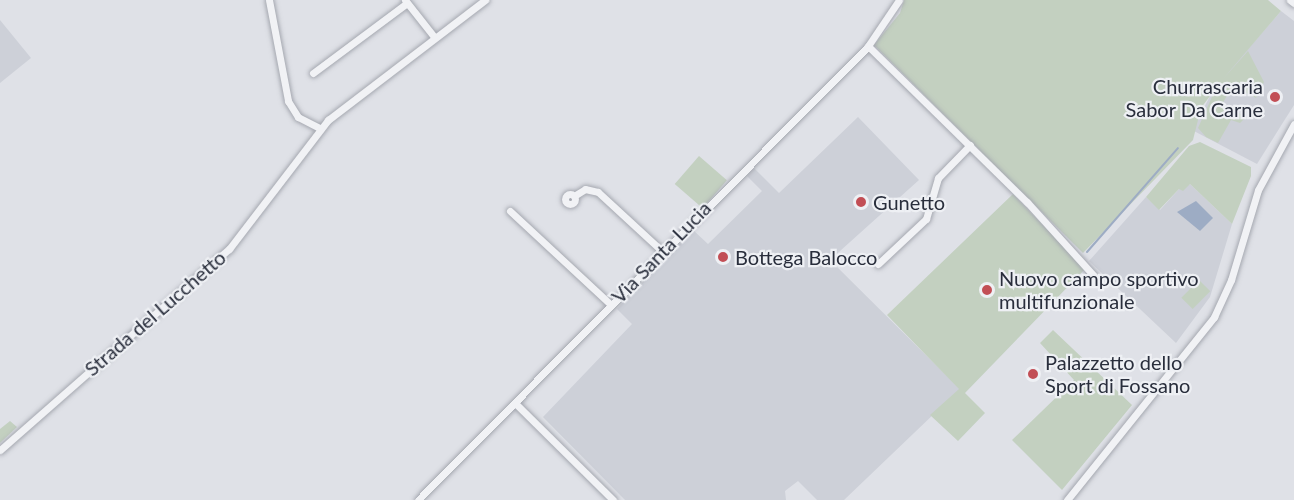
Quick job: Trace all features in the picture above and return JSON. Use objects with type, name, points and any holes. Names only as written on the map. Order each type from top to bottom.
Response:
[{"type":"street","points":[[269,0],[288,101],[298,117],[320,128]]},
{"type":"street","points":[[313,73],[407,3],[415,0]]},
{"type":"street","name":"Strada del Lucchetto","points":[[0,450],[229,249],[320,128],[485,0]]},
{"type":"street","name":"Via Santa Lucia","points":[[418,500],[868,45],[899,0]]},
{"type":"street","points":[[1290,0],[1294,3]]},
{"type":"street","points":[[407,3],[435,38]]},
{"type":"street","points":[[868,45],[998,173],[1095,278]]},
{"type":"street","points":[[1067,500],[1214,317],[1234,270],[1258,190],[1294,124]]},
{"type":"street","points":[[878,264],[926,219],[938,178],[969,145]]},
{"type":"street","points":[[574,196],[585,189],[597,192],[662,251]]},
{"type":"street","points":[[510,211],[610,304]]},
{"type":"street","points":[[515,403],[613,500]]},
{"type":"shaded area","points":[[1281,11],[1294,21],[1294,105],[1257,164],[1192,130],[1215,87]]},
{"type":"shaded area","points":[[0,20],[31,58],[0,83]]},
{"type":"shaded area","points":[[858,117],[919,180],[830,260],[960,389],[844,500],[817,500],[798,481],[785,491],[786,500],[625,500],[543,417],[632,324],[617,309],[693,230],[708,244],[762,191],[747,176],[754,168],[779,193]]},
{"type":"shaded area","points":[[1190,184],[1232,224],[1210,297],[1176,343],[1089,261],[1146,197],[1160,210],[1180,188]]},
{"type":"green space","points":[[904,0],[1268,0],[1281,11],[1223,79],[1248,51],[1264,82],[1256,98],[1233,86],[1222,104],[1246,117],[1240,123],[1231,120],[1218,143],[1206,137],[1198,128],[1216,88],[1201,108],[1193,140],[1083,253],[874,45],[900,13]]},
{"type":"green space","points":[[1200,142],[1251,167],[1251,176],[1232,224],[1190,184],[1183,191],[1179,189],[1159,210],[1146,197],[1189,146]]},
{"type":"green space","points":[[699,156],[727,180],[703,208],[675,184]]},
{"type":"green space","name":"Nuovo campo sportivo multifunzionale","points":[[1013,194],[1085,269],[965,393],[985,413],[958,441],[930,415],[959,389],[887,315]]},
{"type":"green space","points":[[1199,280],[1210,291],[1193,309],[1181,298]]},
{"type":"green space","points":[[1053,330],[1132,405],[1062,490],[1012,440],[1074,380],[1040,343]]},
{"type":"green space","points":[[10,421],[17,427],[0,443],[0,429]]},
{"type":"water","points":[[1196,201],[1213,218],[1200,231],[1177,212]]},
{"type":"waterway","points":[[1087,252],[1178,148]]},
{"type":"place","name":"Churrascaria Sabor Da Carne","points":[[1275,97]]},
{"type":"place","name":"Gunetto","points":[[861,202]]},
{"type":"place","name":"Bottega Balocco","points":[[723,257]]},
{"type":"place","name":"Nuovo campo sportivo multifunzionale","points":[[987,290]]},
{"type":"place","name":"Palazzetto dello Sport di Fossano","points":[[1033,374]]}]
